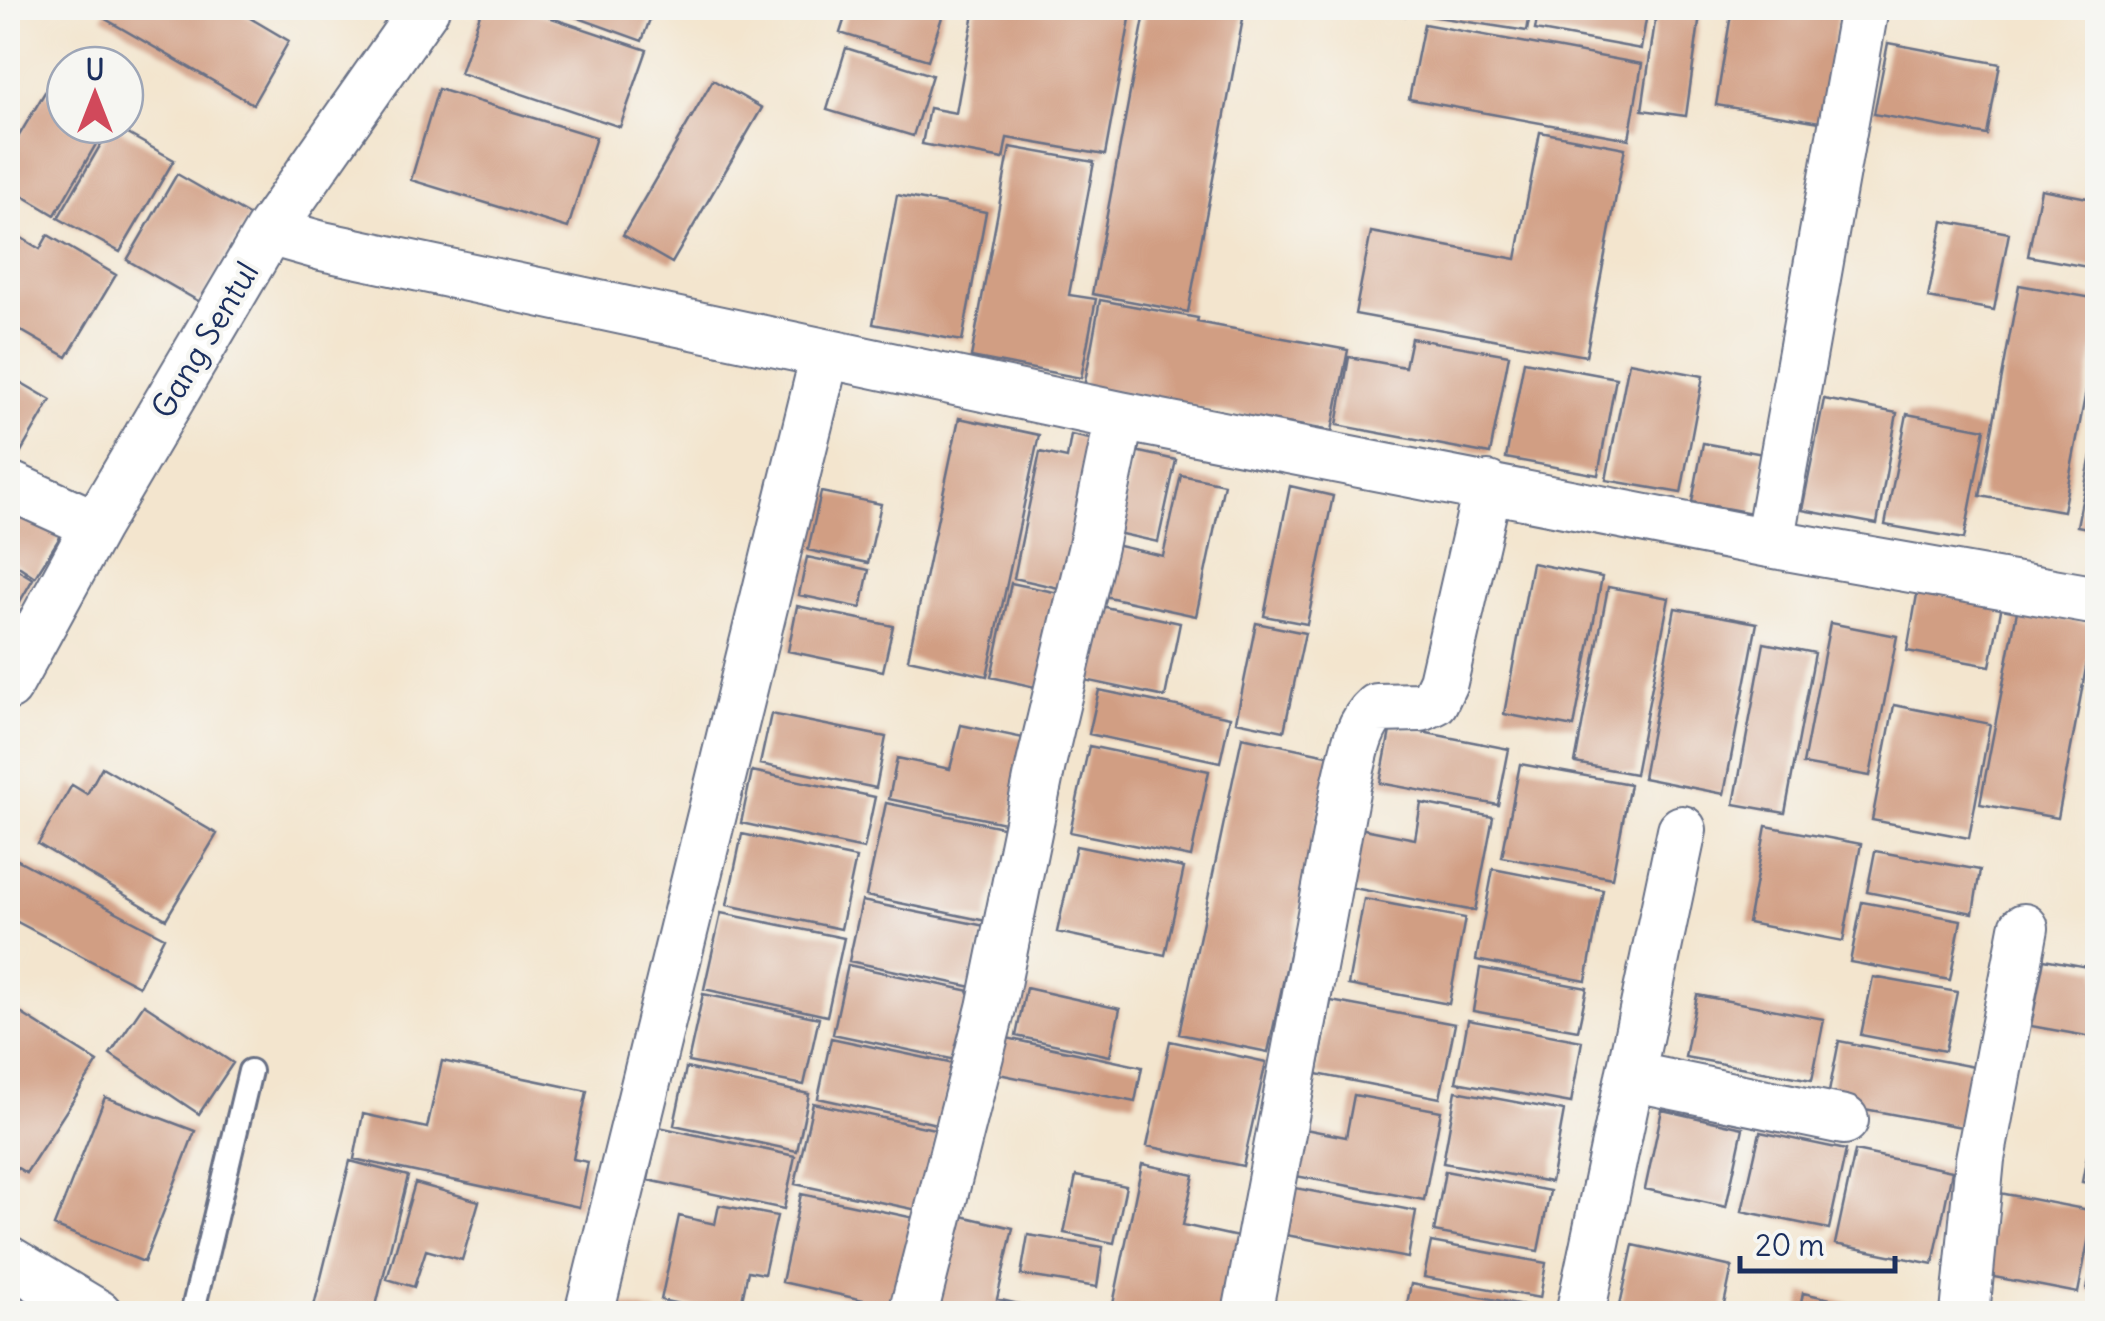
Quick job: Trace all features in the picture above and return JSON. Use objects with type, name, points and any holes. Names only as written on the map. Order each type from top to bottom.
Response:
[{"type":"street","name":"Gang Sentul","points":[[8,686],[96,525],[269,231],[425,8]]},
{"type":"street","points":[[1769,544],[1864,8]]},
{"type":"street","points":[[269,231],[322,246],[1120,416],[1769,544],[2098,601]]},
{"type":"street","points":[[589,1314],[826,354]]},
{"type":"street","points":[[913,1314],[991,1008],[1041,764],[1120,416]]},
{"type":"street","points":[[8,485],[96,525]]},
{"type":"street","points":[[1247,1314],[1346,786],[1360,733],[1366,717],[1377,708],[1420,707],[1434,701],[1443,682],[1488,486]]},
{"type":"street","points":[[1580,1314],[1682,830]]},
{"type":"street","points":[[1965,1314],[1980,1160],[2024,928]]},
{"type":"street","points":[[1630,1076],[1844,1120]]},
{"type":"street","points":[[8,1263],[98,1314]]},
{"type":"lane","points":[[192,1314],[250,1071]]},
{"type":"building","points":[[107,8],[233,8],[289,41],[253,104],[102,17]]},
{"type":"building","points":[[482,8],[522,8],[647,50],[620,127],[460,73]]},
{"type":"building","points":[[551,8],[654,8],[642,41]]},
{"type":"building","points":[[848,8],[945,8],[928,60],[840,33]]},
{"type":"building","points":[[975,8],[1132,8],[1105,155],[1007,138],[1003,159],[922,144],[929,108],[956,113]]},
{"type":"building","points":[[1146,8],[1245,8],[1188,312],[1092,294]]},
{"type":"building","points":[[1373,8],[1407,8],[1405,16]]},
{"type":"building","points":[[1431,8],[1531,8],[1527,31],[1430,16]]},
{"type":"building","points":[[1539,8],[1648,8],[1641,49],[1535,30]]},
{"type":"building","points":[[1657,8],[1701,8],[1686,116],[1642,110]]},
{"type":"building","points":[[1732,8],[1839,8],[1820,122],[1716,105]]},
{"type":"building","points":[[1954,8],[1990,8],[1989,15]]},
{"type":"building","points":[[1424,24],[1642,64],[1629,139],[1409,99]]},
{"type":"building","points":[[1888,43],[2000,64],[1987,135],[1874,114]]},
{"type":"building","points":[[846,48],[932,75],[913,136],[827,110]]},
{"type":"building","points":[[713,80],[762,108],[672,263],[623,235]]},
{"type":"building","points":[[438,89],[596,137],[568,228],[411,180]]},
{"type":"building","points":[[45,92],[45,145],[96,145],[55,215],[8,187],[8,154]]},
{"type":"building","points":[[1540,132],[1625,148],[1586,356],[1355,314],[1371,232],[1516,259]]},
{"type":"building","points":[[145,144],[174,160],[120,252],[58,218],[100,145]]},
{"type":"building","points":[[1010,147],[1094,162],[1069,295],[1096,299],[1081,378],[971,357]]},
{"type":"building","points":[[177,174],[250,216],[200,302],[127,260]]},
{"type":"building","points":[[2041,189],[2098,200],[2098,269],[2028,256]]},
{"type":"building","points":[[897,195],[986,212],[962,341],[873,324]]},
{"type":"building","points":[[1943,221],[2009,233],[1994,310],[1928,298]]},
{"type":"building","points":[[10,231],[40,249],[48,235],[116,275],[67,357],[8,323]]},
{"type":"building","points":[[2019,285],[2098,299],[2098,329],[2063,511],[1980,496]]},
{"type":"building","points":[[1100,300],[1348,350],[1332,431],[1084,387]]},
{"type":"building","points":[[1411,338],[1509,355],[1490,454],[1337,425],[1349,357],[1405,367]]},
{"type":"building","points":[[1524,361],[1616,378],[1598,475],[1506,458]]},
{"type":"building","points":[[1629,362],[1703,376],[1681,493],[1606,480]]},
{"type":"building","points":[[8,375],[51,400],[8,474]]},
{"type":"building","points":[[1824,399],[1897,413],[1877,524],[1802,510]]},
{"type":"building","points":[[1907,414],[1985,429],[1964,539],[1885,525]]},
{"type":"building","points":[[959,418],[1039,435],[987,676],[908,659]]},
{"type":"building","points":[[2098,430],[2098,530],[2077,526]]},
{"type":"building","points":[[1071,435],[1108,443],[1076,592],[1014,578],[1040,452],[1067,458]]},
{"type":"building","points":[[1703,443],[1763,454],[1752,513],[1692,502]]},
{"type":"building","points":[[1135,451],[1176,460],[1158,542],[1117,533]]},
{"type":"building","points":[[1181,475],[1224,484],[1196,616],[1099,595],[1110,544],[1163,556]]},
{"type":"building","points":[[1290,486],[1333,496],[1307,624],[1264,616]]},
{"type":"building","points":[[821,492],[881,504],[868,563],[808,550]]},
{"type":"building","points":[[8,500],[62,534],[35,577],[8,559]]},
{"type":"building","points":[[807,557],[869,570],[861,608],[799,595]]},
{"type":"building","points":[[1532,563],[1602,577],[1574,727],[1504,714]]},
{"type":"building","points":[[8,564],[33,579],[11,617],[8,615]]},
{"type":"building","points":[[1011,583],[1073,596],[1053,691],[991,677]]},
{"type":"building","points":[[1608,587],[1669,598],[1635,774],[1575,763]]},
{"type":"building","points":[[1918,589],[2002,605],[1990,666],[1907,651]]},
{"type":"building","points":[[797,606],[893,626],[883,671],[788,651]]},
{"type":"building","points":[[1100,606],[1180,623],[1165,697],[1085,680]]},
{"type":"building","points":[[1675,608],[1757,623],[1724,794],[1643,778]]},
{"type":"building","points":[[2017,611],[2094,625],[2058,818],[1980,804]]},
{"type":"building","points":[[1256,623],[1305,633],[1284,731],[1236,721]]},
{"type":"building","points":[[1830,623],[1897,636],[1870,776],[1803,764]]},
{"type":"building","points":[[1764,643],[1815,653],[1785,813],[1734,804]]},
{"type":"building","points":[[1099,690],[1230,717],[1220,762],[1089,734]]},
{"type":"building","points":[[1894,705],[1990,724],[1969,838],[1872,820]]},
{"type":"building","points":[[771,714],[886,737],[876,788],[760,764]]},
{"type":"building","points":[[961,725],[1028,739],[1009,824],[889,799],[897,758],[950,769]]},
{"type":"building","points":[[1391,726],[1509,749],[1498,805],[1380,783]]},
{"type":"building","points":[[1242,737],[1332,756],[1268,1052],[1179,1034]]},
{"type":"building","points":[[1089,746],[1209,771],[1191,857],[1070,832]]},
{"type":"building","points":[[1520,764],[1630,784],[1612,878],[1502,857]]},
{"type":"building","points":[[102,767],[217,834],[166,919],[38,844],[72,785],[87,794]]},
{"type":"building","points":[[752,771],[875,797],[864,849],[741,823]]},
{"type":"building","points":[[886,803],[1007,828],[986,921],[866,896]]},
{"type":"building","points":[[1421,803],[1493,817],[1475,911],[1348,887],[1359,828],[1415,839]]},
{"type":"building","points":[[1766,826],[1861,844],[1843,941],[1748,923]]},
{"type":"building","points":[[742,834],[856,858],[841,929],[727,905]]},
{"type":"building","points":[[1076,846],[1184,868],[1165,955],[1057,932]]},
{"type":"building","points":[[1875,851],[1980,870],[1973,913],[1867,892]]},
{"type":"building","points":[[16,859],[164,937],[139,986],[8,917],[8,876]]},
{"type":"building","points":[[1493,869],[1603,890],[1586,981],[1476,960]]},
{"type":"building","points":[[1364,899],[1465,918],[1449,1004],[1348,985]]},
{"type":"building","points":[[862,901],[985,926],[972,987],[849,961]]},
{"type":"building","points":[[1862,902],[1961,920],[1950,980],[1850,962]]},
{"type":"building","points":[[721,913],[844,938],[827,1016],[704,989]]},
{"type":"building","points":[[2044,959],[2098,969],[2098,1038],[2031,1026]]},
{"type":"building","points":[[848,965],[970,991],[956,1060],[833,1034]]},
{"type":"building","points":[[1480,968],[1587,988],[1578,1030],[1473,1011]]},
{"type":"building","points":[[1873,977],[1957,992],[1945,1051],[1861,1035]]},
{"type":"building","points":[[1026,988],[1120,1009],[1110,1056],[1016,1036]]},
{"type":"building","points":[[703,994],[819,1018],[804,1085],[688,1062]]},
{"type":"building","points":[[1697,995],[1824,1019],[1812,1080],[1685,1057]]},
{"type":"building","points":[[1331,1001],[1455,1024],[1440,1098],[1317,1074]]},
{"type":"building","points":[[144,1004],[233,1063],[199,1114],[110,1054]]},
{"type":"building","points":[[8,1005],[98,1062],[26,1173],[8,1162]]},
{"type":"building","points":[[1468,1020],[1582,1041],[1571,1103],[1456,1082]]},
{"type":"building","points":[[1002,1037],[1142,1067],[1135,1102],[994,1073]]},
{"type":"building","points":[[831,1038],[954,1064],[941,1125],[818,1098]]},
{"type":"building","points":[[1170,1041],[1266,1062],[1243,1166],[1147,1146]]},
{"type":"building","points":[[1839,1041],[1979,1068],[1967,1128],[1827,1102]]},
{"type":"building","points":[[442,1061],[587,1091],[573,1159],[588,1162],[579,1207],[354,1159],[363,1114],[427,1128]]},
{"type":"building","points":[[686,1068],[809,1094],[797,1151],[674,1125]]},
{"type":"building","points":[[1456,1091],[1564,1111],[1551,1182],[1443,1163]]},
{"type":"building","points":[[1354,1095],[1441,1111],[1424,1200],[1296,1176],[1305,1129],[1346,1137]]},
{"type":"building","points":[[105,1097],[195,1131],[144,1262],[54,1226]]},
{"type":"building","points":[[813,1103],[939,1130],[922,1211],[795,1184]]},
{"type":"building","points":[[2098,1109],[2098,1185],[2082,1182]]},
{"type":"building","points":[[1662,1110],[1743,1128],[1726,1207],[1645,1189]]},
{"type":"building","points":[[659,1127],[795,1156],[784,1209],[648,1180]]},
{"type":"building","points":[[1760,1132],[1846,1150],[1829,1229],[1742,1211]]},
{"type":"building","points":[[1855,1151],[1952,1171],[1933,1264],[1835,1244]]},
{"type":"building","points":[[350,1161],[408,1176],[374,1314],[312,1314]]},
{"type":"building","points":[[1142,1164],[1194,1175],[1183,1225],[1247,1239],[1231,1314],[1111,1314]]},
{"type":"building","points":[[1445,1171],[1550,1191],[1538,1251],[1434,1232]]},
{"type":"building","points":[[1076,1176],[1126,1186],[1114,1243],[1064,1233]]},
{"type":"building","points":[[415,1183],[479,1201],[462,1260],[426,1250],[414,1287],[387,1279]]},
{"type":"building","points":[[1290,1187],[1416,1211],[1408,1258],[1281,1234]]},
{"type":"building","points":[[2000,1193],[2094,1211],[2078,1293],[1984,1275]]},
{"type":"building","points":[[801,1194],[914,1218],[895,1307],[782,1282]]},
{"type":"building","points":[[719,1205],[777,1216],[764,1274],[748,1271],[739,1314],[661,1300],[679,1216],[715,1224]]},
{"type":"building","points":[[953,1214],[1013,1228],[997,1299],[1027,1306],[1025,1314],[931,1314]]},
{"type":"building","points":[[1028,1235],[1103,1247],[1097,1287],[1021,1275]]},
{"type":"building","points":[[1431,1242],[1546,1263],[1540,1298],[1424,1277]]},
{"type":"building","points":[[2098,1243],[2098,1292],[2087,1290]]},
{"type":"building","points":[[1633,1245],[1732,1267],[1722,1314],[1618,1314]]},
{"type":"building","points":[[1411,1284],[1561,1312],[1561,1314],[1405,1314]]},
{"type":"building","points":[[1803,1293],[1890,1312],[1890,1314],[1799,1314]]},
{"type":"building","points":[[617,1303],[657,1312],[657,1314],[614,1314]]}]
